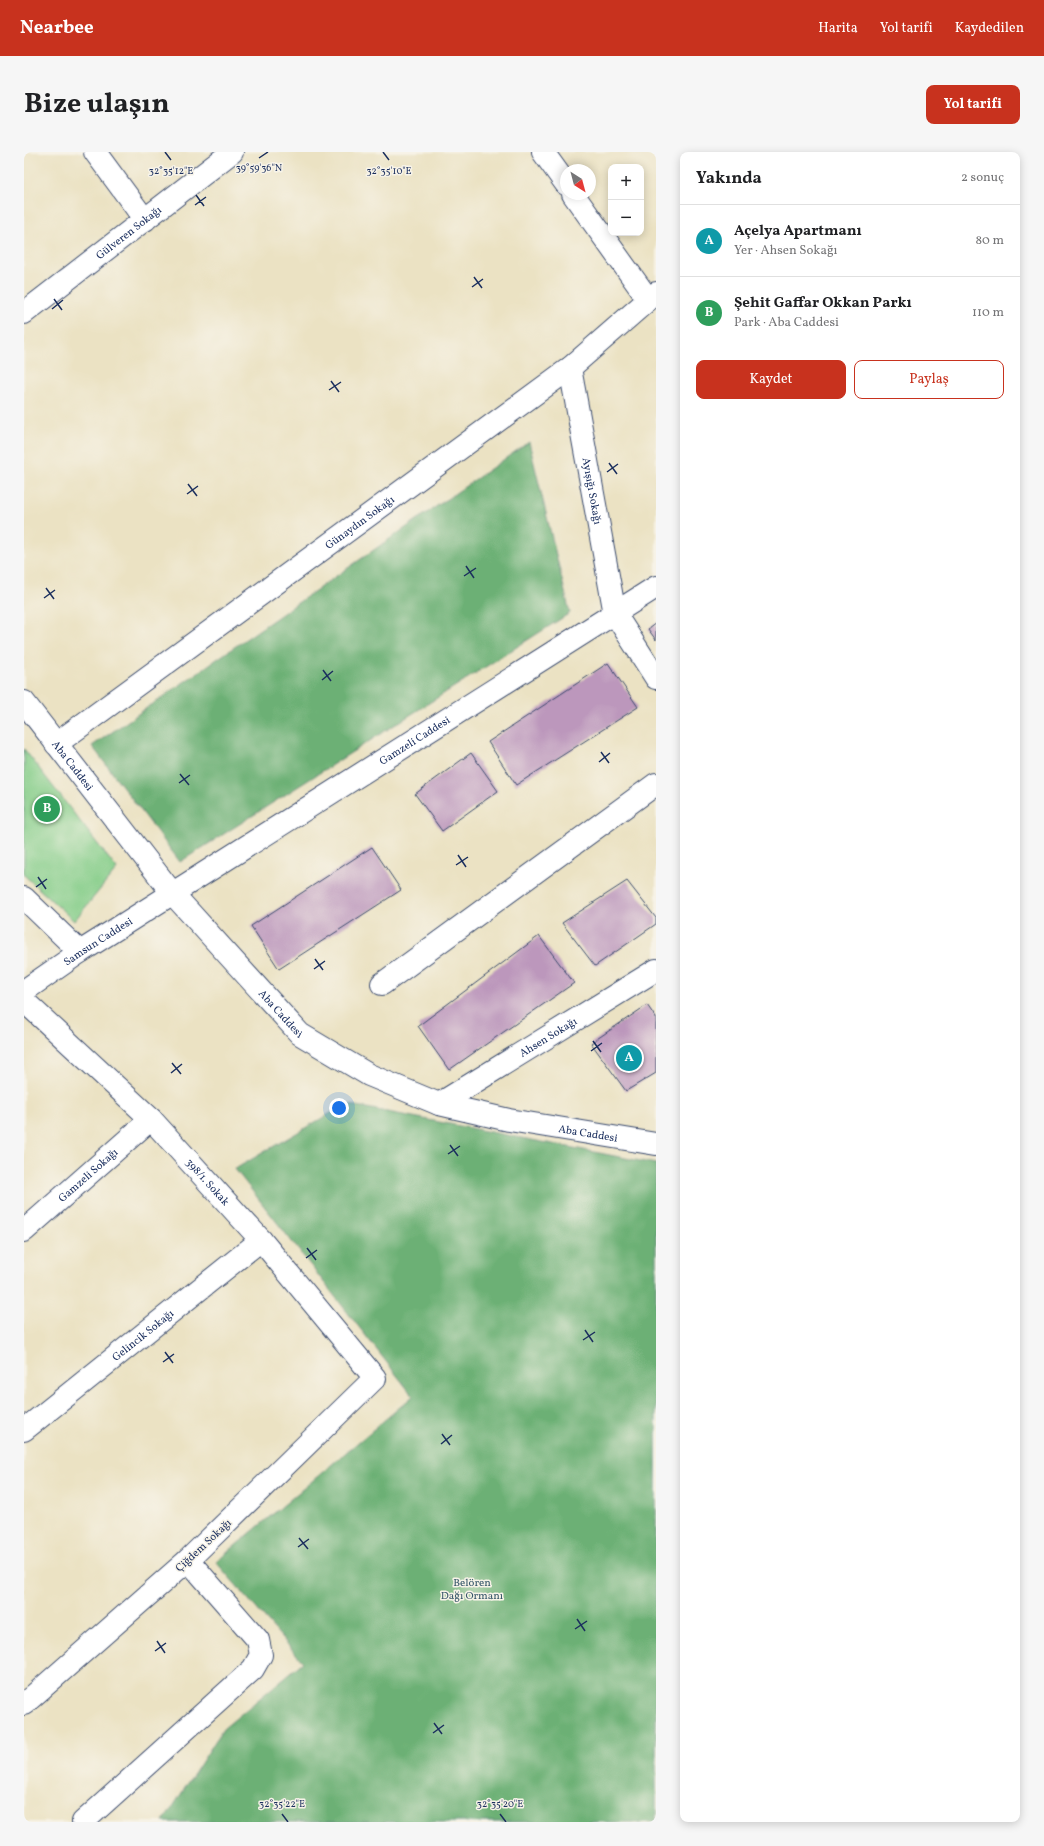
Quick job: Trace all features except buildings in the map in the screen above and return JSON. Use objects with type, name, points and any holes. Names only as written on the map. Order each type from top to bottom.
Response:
[{"type":"street","points":[[95,152],[145,220]]},
{"type":"street","name":"Gülveren Sokağı","points":[[24,313],[232,152]]},
{"type":"street","points":[[543,152],[560,176]]},
{"type":"street","points":[[578,200],[652,296]]},
{"type":"street","name":"Günaydın Sokağı","points":[[56,744],[570,368],[652,296]]},
{"type":"street","name":"Ayışığı Sokağı","points":[[570,368],[615,614]]},
{"type":"street","name":"Gamzeli Caddesi","points":[[173,894],[656,587]]},
{"type":"street","points":[[615,614],[656,678]]},
{"type":"street","name":"Aba Caddesi","points":[[24,702],[173,894],[300,1034],[369,1075],[439,1104],[509,1120],[656,1144]]},
{"type":"street","points":[[382,984],[656,784]]},
{"type":"street","name":"Samsun Caddesi","points":[[24,991],[80,952],[173,894]]},
{"type":"street","points":[[24,898],[80,952]]},
{"type":"street","name":"Ahsen Sokağı","points":[[439,1104],[656,970]]},
{"type":"street","name":"398/1. Sokak","points":[[24,1001],[151,1120],[261,1240],[375,1378]]},
{"type":"street","name":"Gamzeli Sokağı","points":[[24,1231],[151,1120]]},
{"type":"street","name":"Gelincik Sokağı","points":[[24,1430],[261,1240]]},
{"type":"street","name":"Çiğdem Sokağı","points":[[24,1704],[188,1560],[375,1378]]},
{"type":"street","points":[[82,1822],[253,1669],[261,1655],[258,1640],[188,1560]]},
{"type":"green space","points":[[529,442],[570,613],[180,862],[92,746]]},
{"type":"green space","points":[[24,749],[117,869],[74,921],[24,875]]},
{"type":"green space","name":"Belören Dağı Ormanı","points":[[346,1104],[656,1164],[656,1822],[163,1822],[223,1729],[303,1662],[216,1562],[413,1396],[235,1169]]},
{"type":"place","name":"Şehit Gaffar Okkan Parkı","points":[[47,809]]},
{"type":"place","name":"Açelya Apartmanı","points":[[629,1058]]}]
